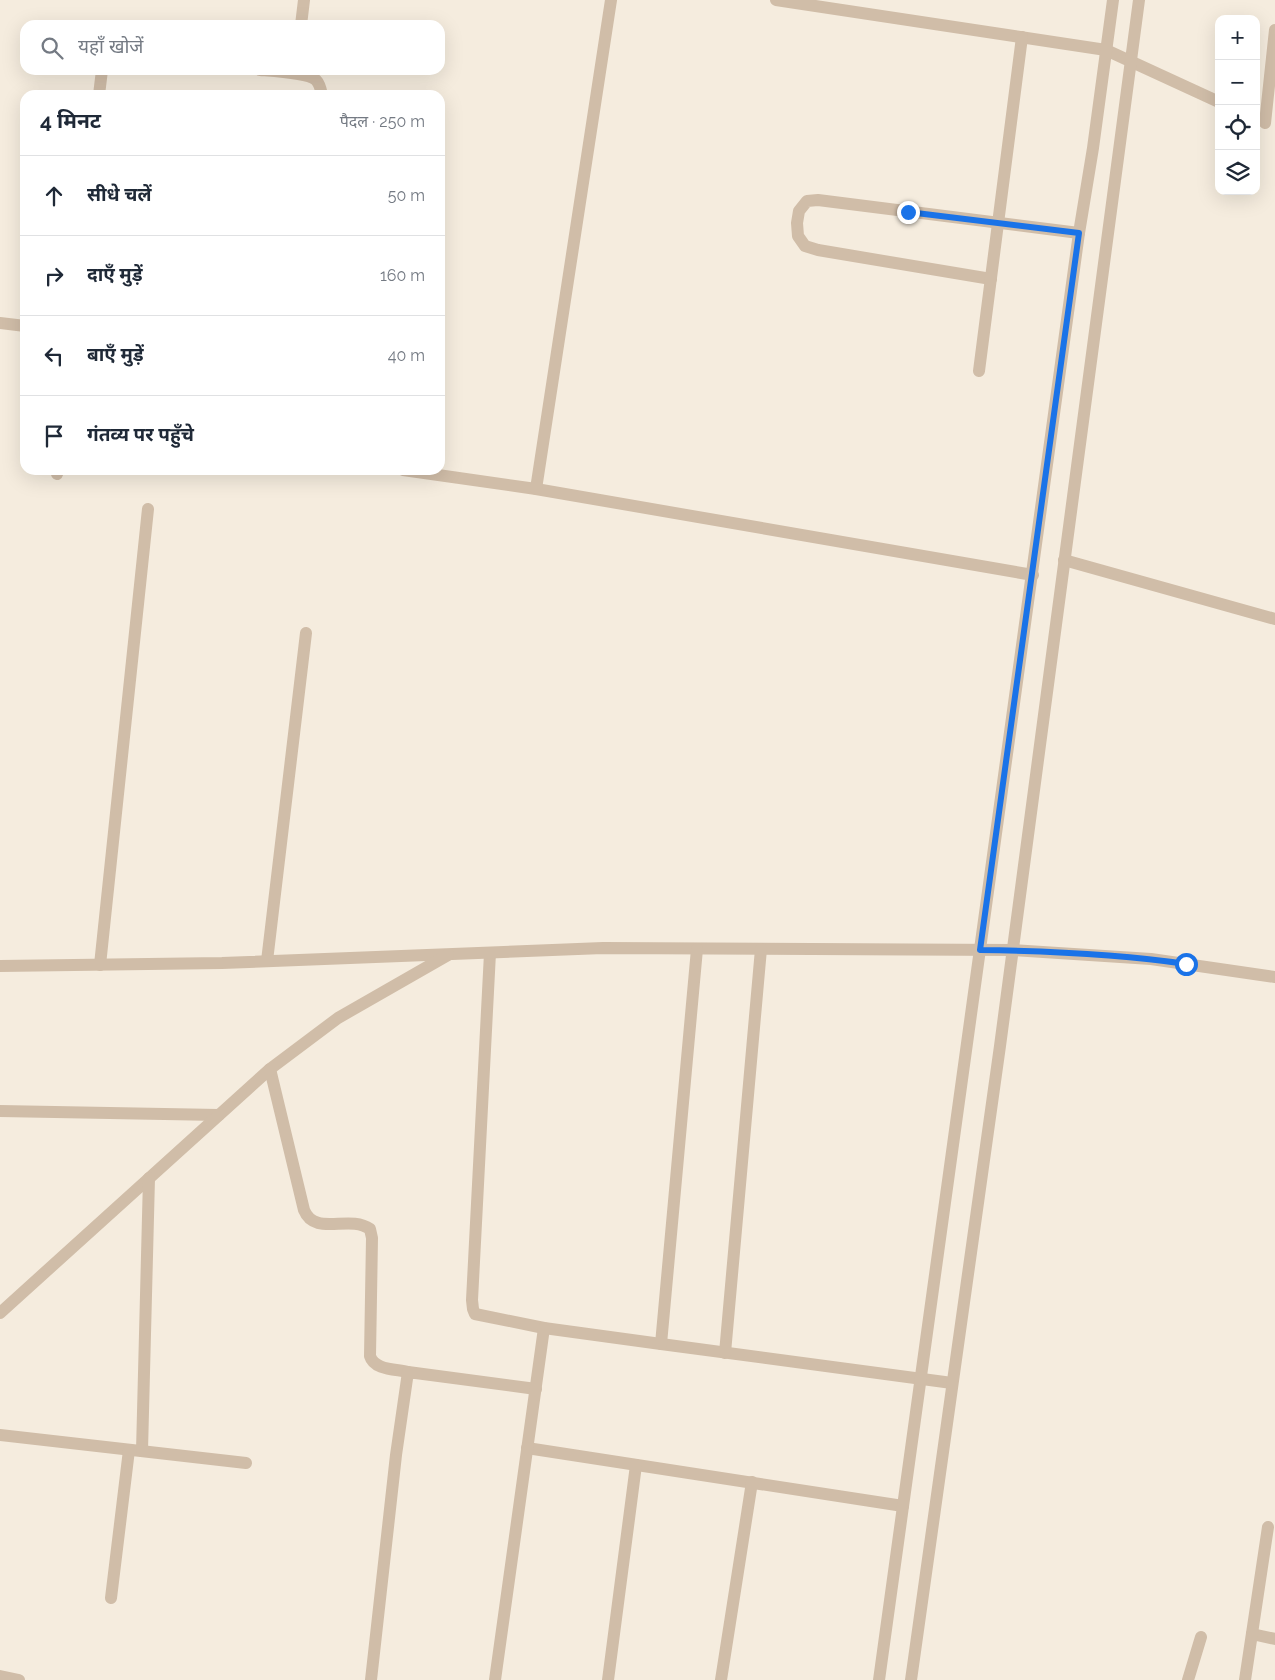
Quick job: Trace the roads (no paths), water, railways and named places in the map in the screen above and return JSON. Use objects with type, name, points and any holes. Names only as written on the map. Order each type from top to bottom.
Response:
[{"type":"street","points":[[301,20],[304,0]]},
{"type":"street","points":[[536,489],[611,0]]},
{"type":"street","points":[[776,0],[836,4],[1106,50],[1215,100]]},
{"type":"street","points":[[879,1680],[1079,233],[1093,148],[1113,0]]},
{"type":"street","points":[[911,1680],[1000,1046],[1138,0]]},
{"type":"street","points":[[1265,123],[1275,30]]},
{"type":"street","points":[[978,371],[1022,37]]},
{"type":"street","points":[[100,90],[101,75]]},
{"type":"street","points":[[303,75],[315,79],[321,90]]},
{"type":"street","points":[[991,279],[818,250],[806,246],[798,236],[797,223],[799,211],[807,201],[818,200],[1079,233]]},
{"type":"street","points":[[0,323],[20,325]]},
{"type":"street","points":[[439,475],[536,489],[1033,575]]},
{"type":"street","points":[[100,965],[148,509]]},
{"type":"street","points":[[1064,560],[1275,619]]},
{"type":"street","points":[[267,961],[306,633]]},
{"type":"street","points":[[0,966],[267,961],[603,948],[1012,950],[1151,959],[1275,977]]},
{"type":"street","points":[[661,1344],[697,949]]},
{"type":"street","points":[[725,1353],[761,949]]},
{"type":"street","points":[[490,953],[473,1309],[475,1314],[544,1328],[952,1383]]},
{"type":"street","points":[[0,1313],[270,1069],[338,1018],[450,954]]},
{"type":"street","points":[[270,1069],[307,1218],[322,1224],[357,1223],[370,1229],[372,1238],[371,1362],[377,1366],[408,1372],[536,1389]]},
{"type":"street","points":[[0,1112],[219,1115]]},
{"type":"street","points":[[142,1451],[149,1178]]},
{"type":"street","points":[[495,1680],[544,1328]]},
{"type":"street","points":[[371,1680],[396,1455],[408,1372]]},
{"type":"street","points":[[0,1435],[246,1463]]},
{"type":"street","points":[[528,1448],[903,1506]]},
{"type":"street","points":[[111,1598],[129,1450]]},
{"type":"street","points":[[608,1680],[636,1465]]},
{"type":"street","points":[[721,1680],[752,1482]]},
{"type":"street","points":[[1245,1680],[1268,1527]]},
{"type":"street","points":[[1252,1634],[1275,1639]]},
{"type":"street","points":[[1188,1680],[1202,1636]]},
{"type":"street","points":[[0,1676],[19,1680]]}]
